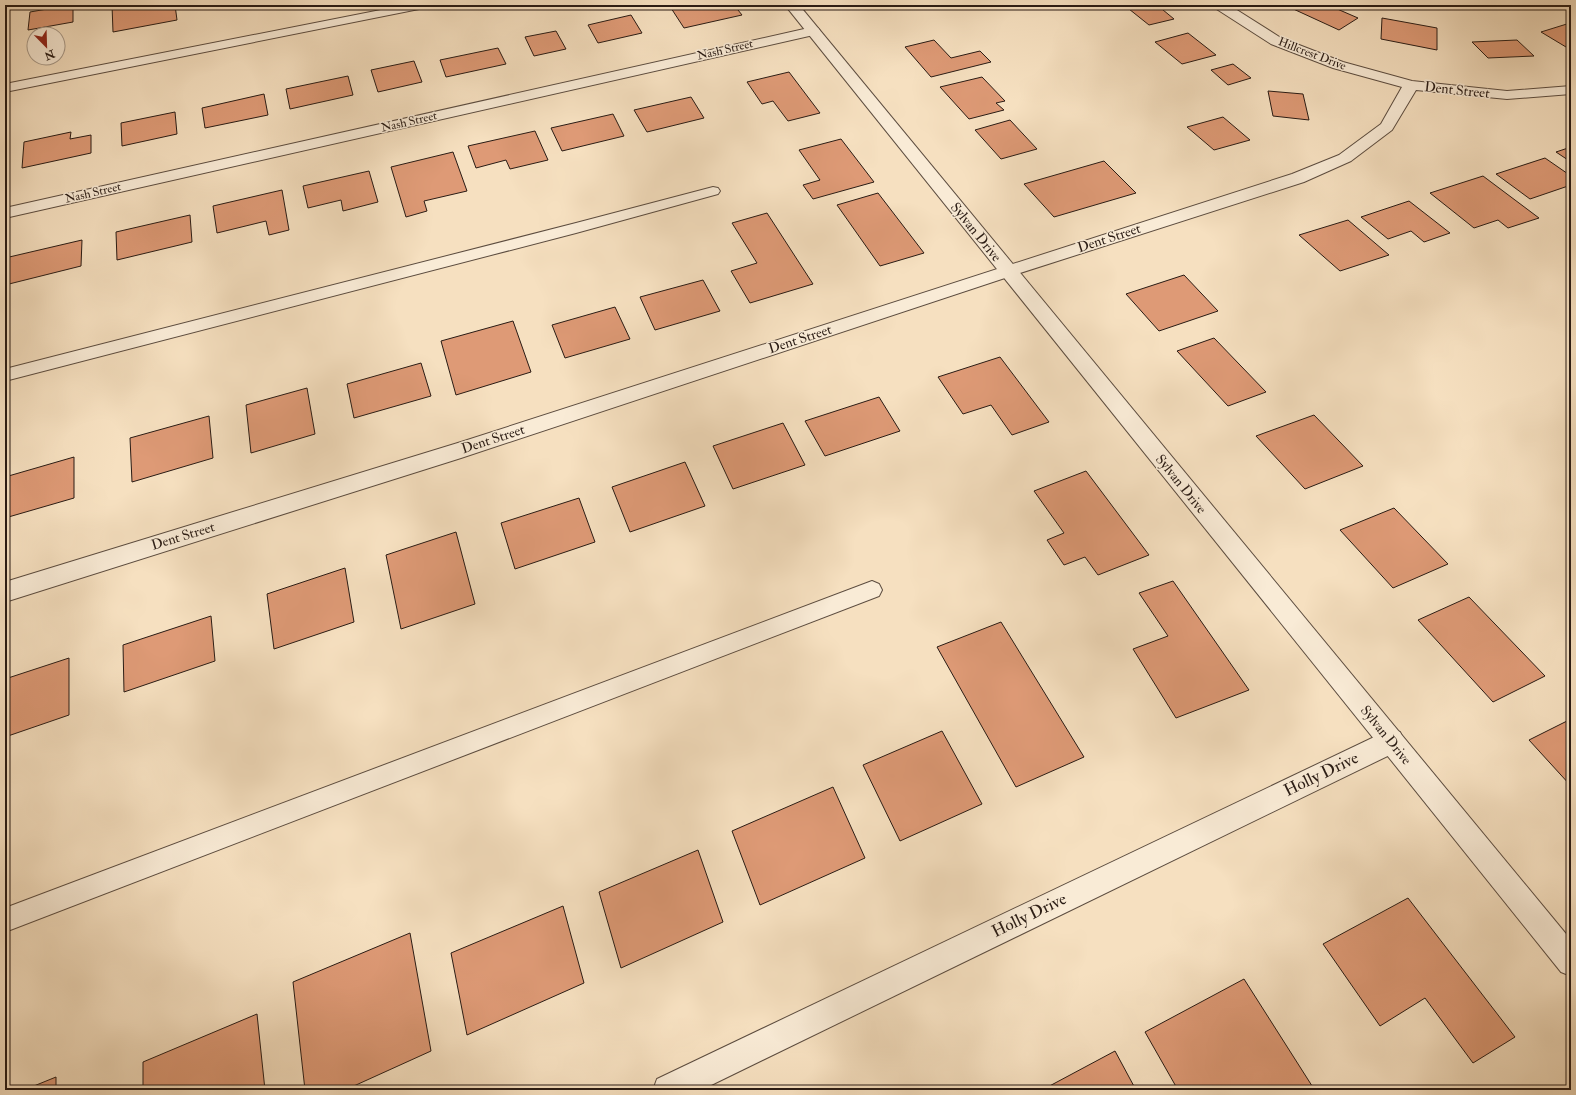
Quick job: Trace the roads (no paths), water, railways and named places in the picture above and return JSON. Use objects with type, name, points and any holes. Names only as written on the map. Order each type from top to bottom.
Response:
[{"type":"street","name":"Sylvan Drive","points":[[792,5],[1571,962]]},
{"type":"street","name":"Hillcrest Drive","points":[[1220,5],[1276,41],[1338,65],[1411,85]]},
{"type":"street","name":"Nash Street","points":[[5,212],[813,31]]},
{"type":"street","name":"Dent Street","points":[[5,592],[461,450],[1298,178],[1345,158],[1386,127],[1411,85],[1507,95],[1571,90]]},
{"type":"street","name":"Holly Drive","points":[[668,1090],[1391,741]]},
{"type":"lane","points":[[5,88],[424,5]]},
{"type":"lane","points":[[5,375],[576,228],[713,191]]},
{"type":"lane","points":[[5,920],[872,590]]}]
